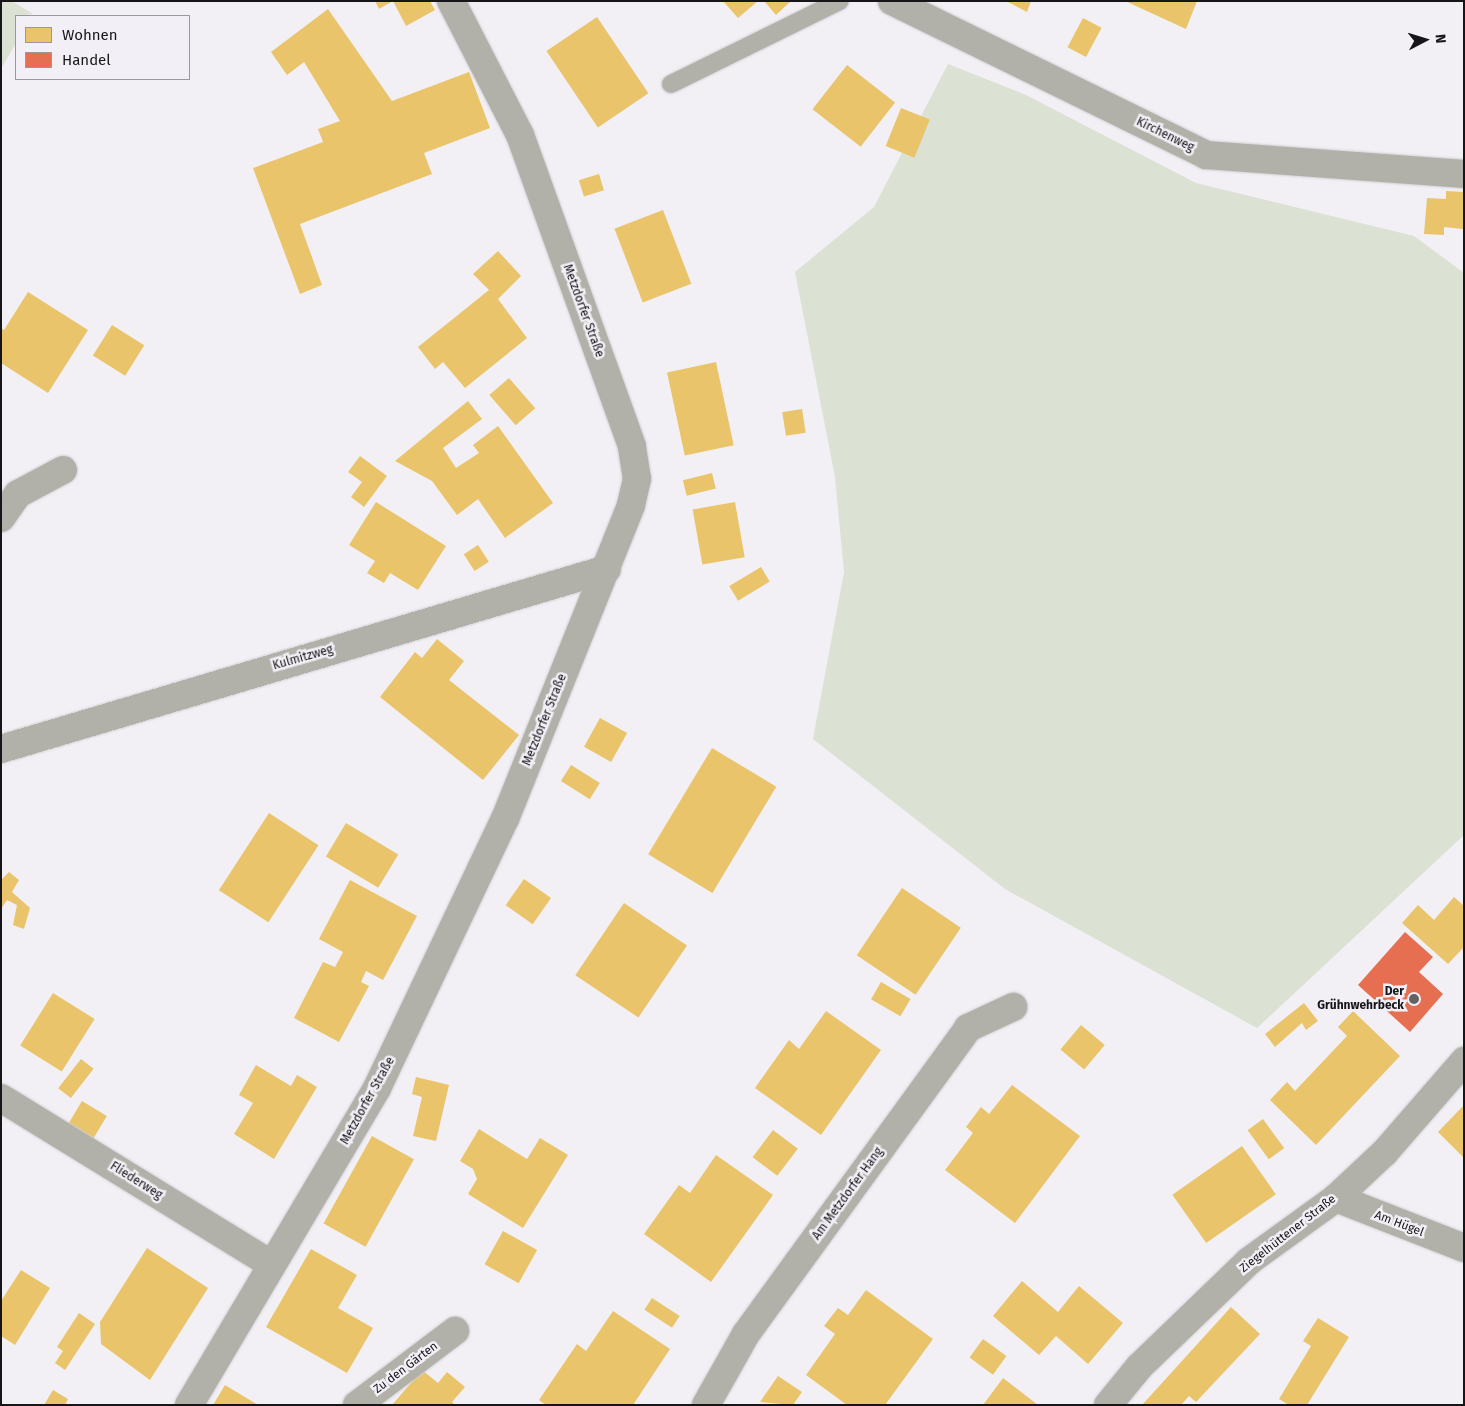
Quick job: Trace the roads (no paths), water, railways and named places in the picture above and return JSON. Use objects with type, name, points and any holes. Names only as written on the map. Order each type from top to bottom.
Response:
[{"type":"street","name":"Metzdorfer Straße","points":[[188,1405],[378,1088],[505,819],[607,568],[635,488],[632,446],[520,135],[451,1]]},
{"type":"street","name":"Kirchenweg","points":[[892,1],[1206,156],[1464,174]]},
{"type":"street","points":[[1,518],[18,494],[63,470]]},
{"type":"street","name":"Kulmitzweg","points":[[1,749],[607,568]]},
{"type":"street","name":"Am Metzdorfer Hang","points":[[706,1405],[746,1334],[968,1028],[1013,1007]]},
{"type":"street","name":"Ziegelhüttener Straße","points":[[1108,1405],[1139,1366],[1249,1261],[1336,1198],[1385,1152],[1464,1061]]},
{"type":"street","name":"Fliederweg","points":[[1,1098],[271,1264]]},
{"type":"street","name":"Am Hügel","points":[[1336,1198],[1464,1248]]},
{"type":"street","name":"Zu den Gärten","points":[[357,1405],[455,1331]]},
{"type":"lane","points":[[672,84],[840,1]]},
{"type":"place","name":"Der Grühnwehrbeck","points":[[1414,999]]}]
